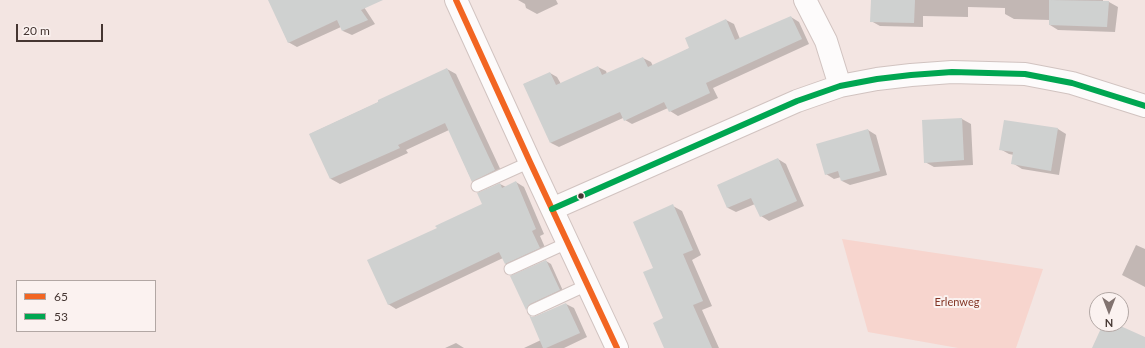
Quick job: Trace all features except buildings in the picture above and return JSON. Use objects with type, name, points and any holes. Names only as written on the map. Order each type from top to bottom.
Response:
[{"type":"street","points":[[456,0],[567,243],[617,348]]},
{"type":"street","points":[[806,0],[826,41],[840,86]]},
{"type":"street","points":[[552,209],[797,101],[840,86],[877,79],[945,72],[1026,74],[1072,83],[1145,106]]},
{"type":"lane","points":[[477,186],[530,162]]},
{"type":"lane","points":[[510,269],[567,243]]},
{"type":"lane","points":[[533,310],[587,285]]},
{"type":"green space","name":"Erlenweg","points":[[842,239],[1043,269],[1016,348],[958,348],[868,332]]},
{"type":"transit line","name":"65","points":[[456,0],[617,348]]},
{"type":"transit line","name":"53","points":[[552,209],[797,101],[840,86],[877,79],[952,72],[1025,74],[1072,83],[1145,106]]}]
